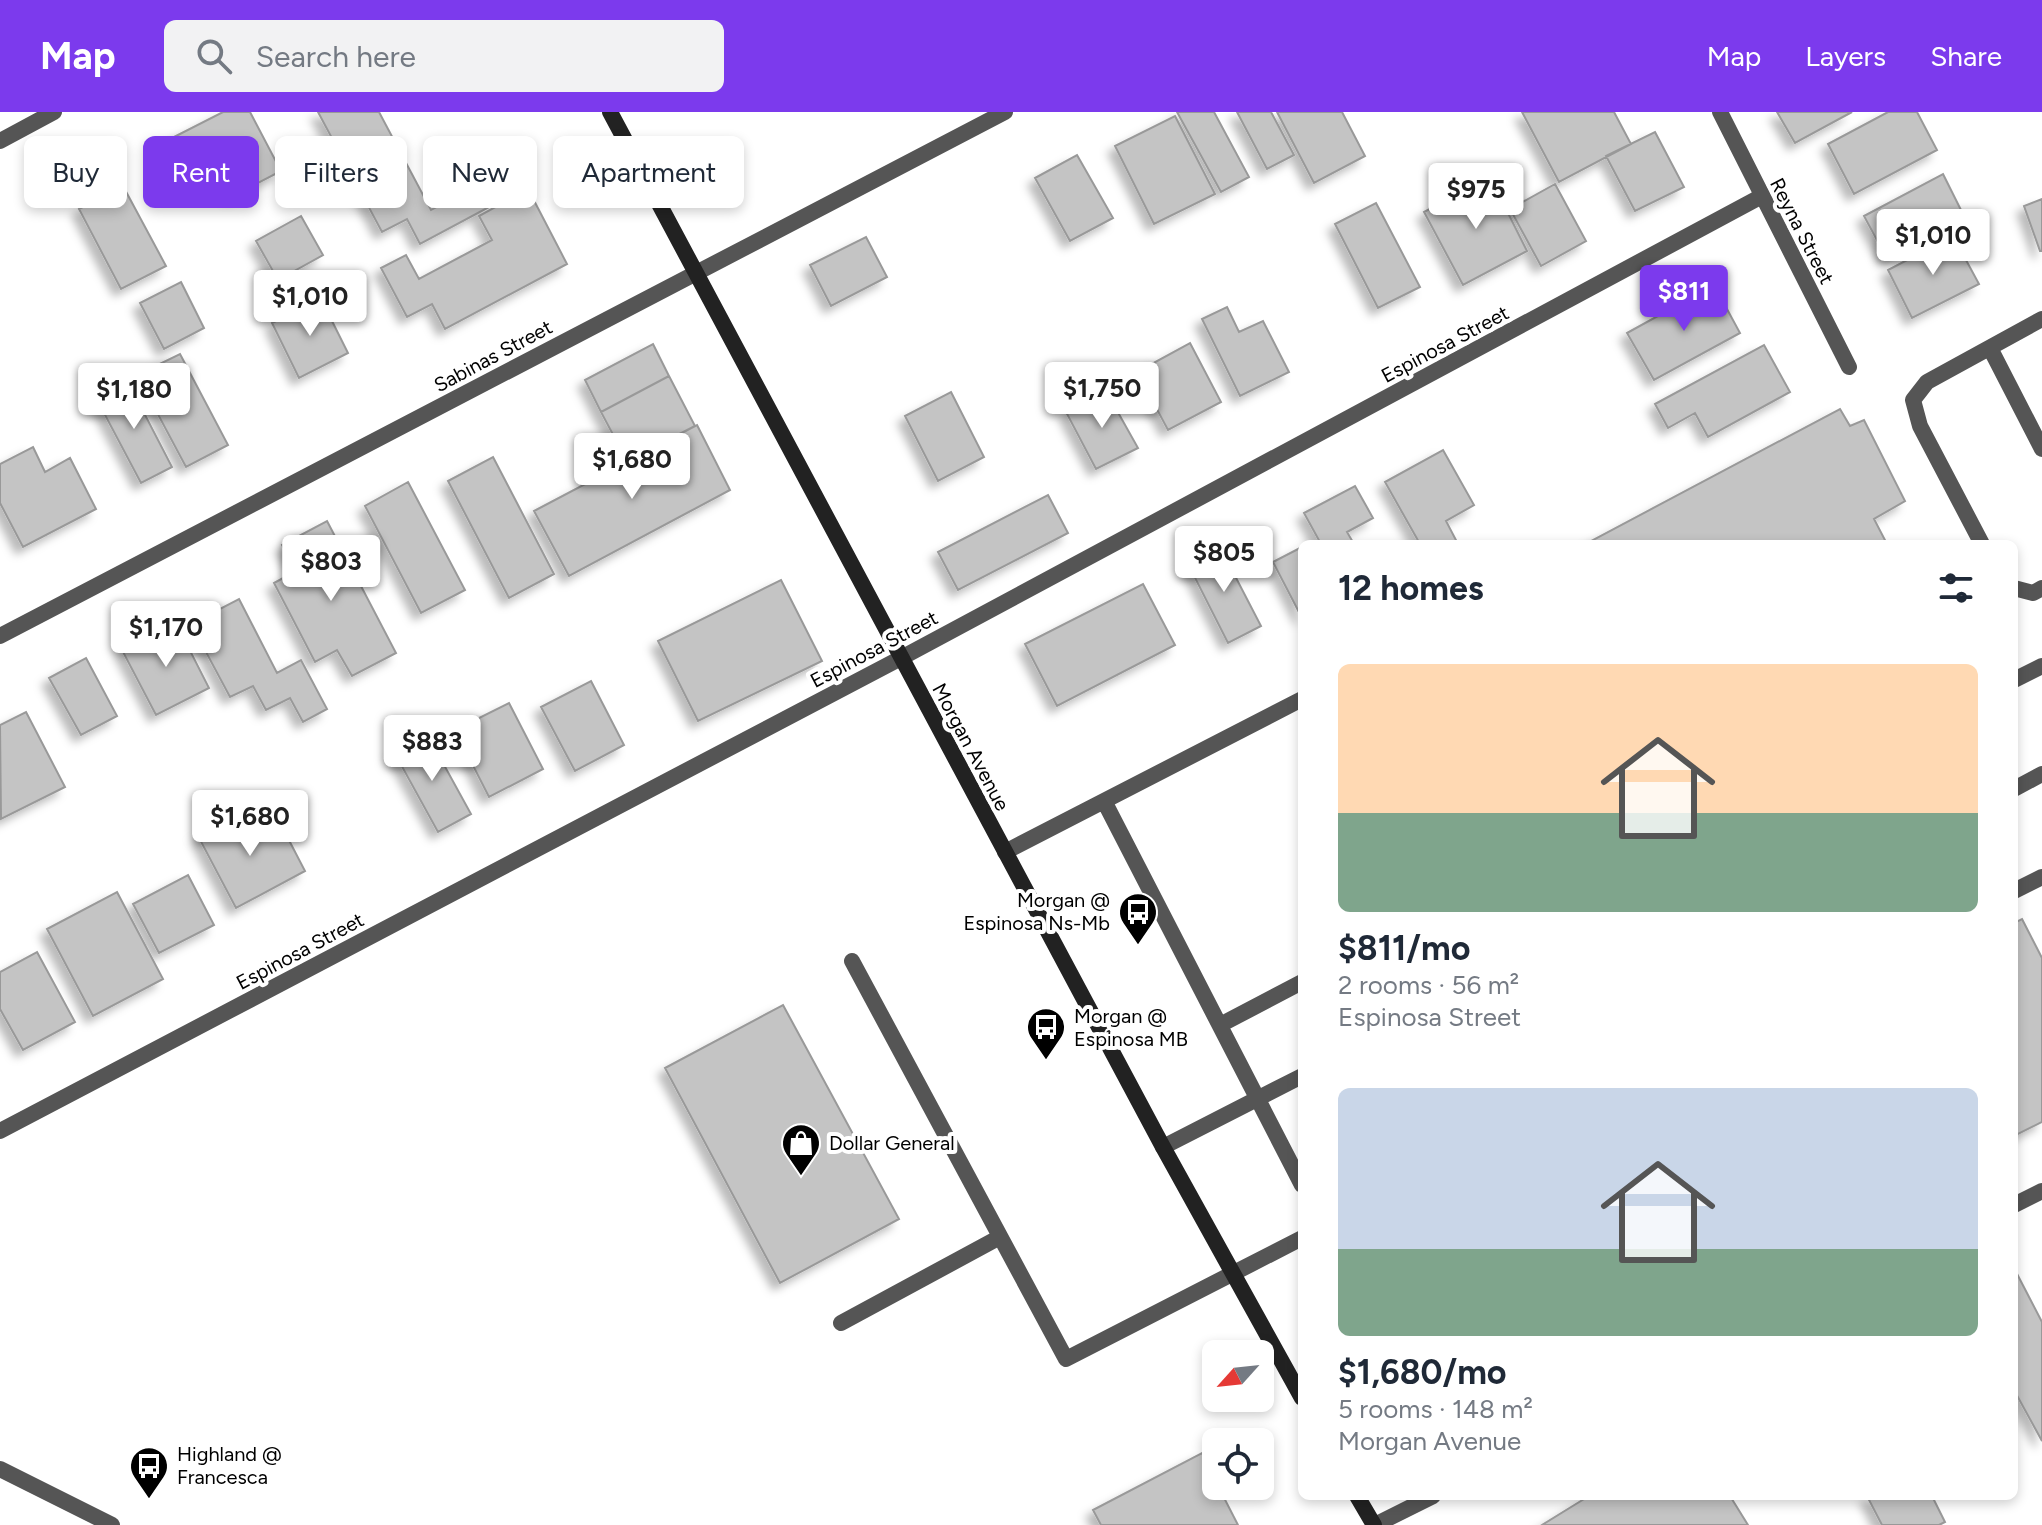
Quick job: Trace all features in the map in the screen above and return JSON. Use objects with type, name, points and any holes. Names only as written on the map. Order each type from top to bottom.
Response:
[{"type":"main road","name":"Morgan Avenue","points":[[610,112],[1163,1147],[1298,1391]]},
{"type":"main road","points":[[1359,1500],[1375,1525]]},
{"type":"street","points":[[0,141],[54,112]]},
{"type":"street","name":"Sabinas Street","points":[[0,636],[1005,112]]},
{"type":"street","name":"Reyna Street","points":[[1720,112],[1849,367]]},
{"type":"street","name":"Espinosa Street","points":[[0,1131],[901,658],[1762,196]]},
{"type":"street","points":[[1980,540],[1920,426],[1913,400],[1927,382],[2042,319]]},
{"type":"street","points":[[1990,348],[2042,449]]},
{"type":"street","points":[[2018,589],[2033,593],[2042,588]]},
{"type":"street","points":[[2018,678],[2042,666]]},
{"type":"street","points":[[1005,852],[1298,701]]},
{"type":"street","points":[[2018,787],[2042,774]]},
{"type":"street","points":[[1104,801],[1298,1177]]},
{"type":"street","points":[[2018,889],[2042,877]]},
{"type":"street","points":[[852,961],[1066,1359],[1298,1240]]},
{"type":"street","points":[[1220,1025],[1298,984]]},
{"type":"street","points":[[1163,1147],[1298,1078]]},
{"type":"street","points":[[2018,1203],[2042,1191]]},
{"type":"street","points":[[841,1323],[1000,1237]]},
{"type":"street","points":[[0,1469],[112,1525]]},
{"type":"street","points":[[1375,1525],[1425,1500]]},
{"type":"building","points":[[223,112],[250,112],[275,160],[275,174],[259,182],[259,136],[176,136]]},
{"type":"building","points":[[318,112],[379,112],[392,136],[331,136]]},
{"type":"building","points":[[1177,112],[1214,112],[1249,177],[1221,192]]},
{"type":"building","points":[[1237,112],[1271,112],[1294,155],[1267,169]]},
{"type":"building","points":[[1277,112],[1342,112],[1365,156],[1314,183]]},
{"type":"building","points":[[1522,112],[1614,112],[1631,144],[1559,182]]},
{"type":"building","points":[[1777,112],[1852,112],[1795,143]]},
{"type":"building","points":[[1888,112],[1917,112],[1937,150],[1854,194],[1828,144]]},
{"type":"building","points":[[1175,116],[1215,194],[1154,224],[1115,146]]},
{"type":"building","points":[[1655,132],[1684,187],[1635,211],[1606,156]]},
{"type":"building","points":[[1077,155],[1113,218],[1070,241],[1035,178]]},
{"type":"building","points":[[407,165],[423,195],[423,208],[487,208],[420,244],[407,219],[382,232],[369,208],[407,208]]},
{"type":"building","points":[[1943,174],[1965,218],[1887,259],[1864,216]]},
{"type":"building","points":[[1490,177],[1527,251],[1463,285],[1424,212]]},
{"type":"building","points":[[1555,184],[1586,241],[1541,266],[1510,209]]},
{"type":"building","points":[[127,193],[166,266],[121,289],[79,209],[127,208]]},
{"type":"building","points":[[2042,199],[2042,251],[2040,251],[2024,206]]},
{"type":"building","points":[[1376,203],[1420,287],[1378,308],[1335,224]]},
{"type":"building","points":[[537,206],[567,264],[445,329],[432,304],[407,317],[381,268],[406,255],[419,279],[492,240],[479,216],[494,208]]},
{"type":"building","points":[[301,216],[323,255],[278,280],[256,241]]},
{"type":"building","points":[[1953,236],[1979,284],[1912,318],[1888,270]]},
{"type":"building","points":[[866,237],[887,277],[831,306],[810,265]]},
{"type":"building","points":[[181,282],[204,328],[164,349],[140,303]]},
{"type":"building","points":[[1714,285],[1740,333],[1654,380],[1627,333]]},
{"type":"building","points":[[321,299],[348,353],[299,378],[272,323]]},
{"type":"building","points":[[1227,307],[1239,332],[1263,321],[1289,372],[1240,396],[1202,319]]},
{"type":"building","points":[[1190,343],[1221,402],[1168,430],[1137,372]]},
{"type":"building","points":[[653,344],[669,376],[601,412],[585,380]]},
{"type":"building","points":[[1764,345],[1790,392],[1708,437],[1695,413],[1668,428],[1655,404]]},
{"type":"building","points":[[180,354],[228,445],[186,467],[137,375]]},
{"type":"building","points":[[669,376],[695,426],[627,461],[601,412]]},
{"type":"building","points":[[127,380],[172,467],[141,483],[95,396]]},
{"type":"building","points":[[1106,391],[1138,448],[1096,469],[1066,412]]},
{"type":"building","points":[[951,392],[984,457],[938,481],[905,416]]},
{"type":"building","points":[[1840,409],[1850,426],[1864,420],[1905,501],[1874,519],[1885,540],[1593,540]]},
{"type":"building","points":[[697,425],[730,490],[569,576],[534,511]]},
{"type":"building","points":[[33,447],[45,472],[70,458],[96,509],[23,547],[0,503],[0,464]]},
{"type":"building","points":[[1443,450],[1474,505],[1446,521],[1456,540],[1418,540],[1385,482]]},
{"type":"building","points":[[493,457],[554,574],[509,598],[448,481]]},
{"type":"building","points":[[408,482],[465,590],[421,613],[365,506]]},
{"type":"building","points":[[1355,486],[1373,518],[1347,532],[1352,540],[1319,540],[1304,513]]},
{"type":"building","points":[[1048,495],[1068,533],[958,590],[938,552]]},
{"type":"building","points":[[327,521],[396,653],[352,676],[337,650],[315,662],[274,583],[296,571],[282,545]]},
{"type":"building","points":[[1219,545],[1261,626],[1228,643],[1187,562]]},
{"type":"building","points":[[1298,549],[1298,610],[1273,562]]},
{"type":"building","points":[[781,580],[822,661],[698,721],[658,641]]},
{"type":"building","points":[[1143,584],[1175,645],[1057,706],[1025,644]]},
{"type":"building","points":[[239,599],[277,673],[301,660],[327,709],[303,722],[290,698],[266,710],[253,686],[230,697],[191,624]]},
{"type":"building","points":[[176,623],[209,688],[156,715],[122,650]]},
{"type":"building","points":[[86,658],[117,716],[81,735],[49,678]]},
{"type":"building","points":[[591,681],[624,745],[575,771],[541,707]]},
{"type":"building","points":[[509,703],[543,769],[489,797],[455,730]]},
{"type":"building","points":[[26,712],[65,787],[1,819],[0,725]]},
{"type":"building","points":[[427,734],[471,814],[438,832],[394,752]]},
{"type":"building","points":[[244,812],[257,836],[280,823],[305,871],[236,908],[198,836]]},
{"type":"building","points":[[188,875],[214,925],[159,953],[133,904]]},
{"type":"building","points":[[117,892],[163,979],[93,1016],[47,929]]},
{"type":"building","points":[[2022,919],[2042,958],[2042,1122],[2018,1134],[2018,921]]},
{"type":"building","points":[[37,952],[75,1022],[23,1050],[0,1009],[0,972]]},
{"type":"building","points":[[783,1005],[899,1219],[780,1283],[665,1068]]},
{"type":"building","points":[[2018,1276],[2042,1322],[2042,1441],[2018,1397]]},
{"type":"building","points":[[1202,1453],[1202,1500],[1225,1500],[1238,1525],[1101,1525],[1093,1510]]},
{"type":"building","points":[[1583,1500],[1732,1500],[1748,1525],[1542,1525]]},
{"type":"building","points":[[1869,1500],[1934,1500],[1945,1522],[1939,1525],[1882,1525]]},
{"type":"place","name":"Morgan @ Espinosa Ns-Mb","points":[[1138,946]]},
{"type":"place","name":"Morgan @ Espinosa MB","points":[[1046,1061]]},
{"type":"place","name":"Dollar General","points":[[801,1177]]},
{"type":"place","name":"Highland @ Francesca","points":[[149,1500]]}]
